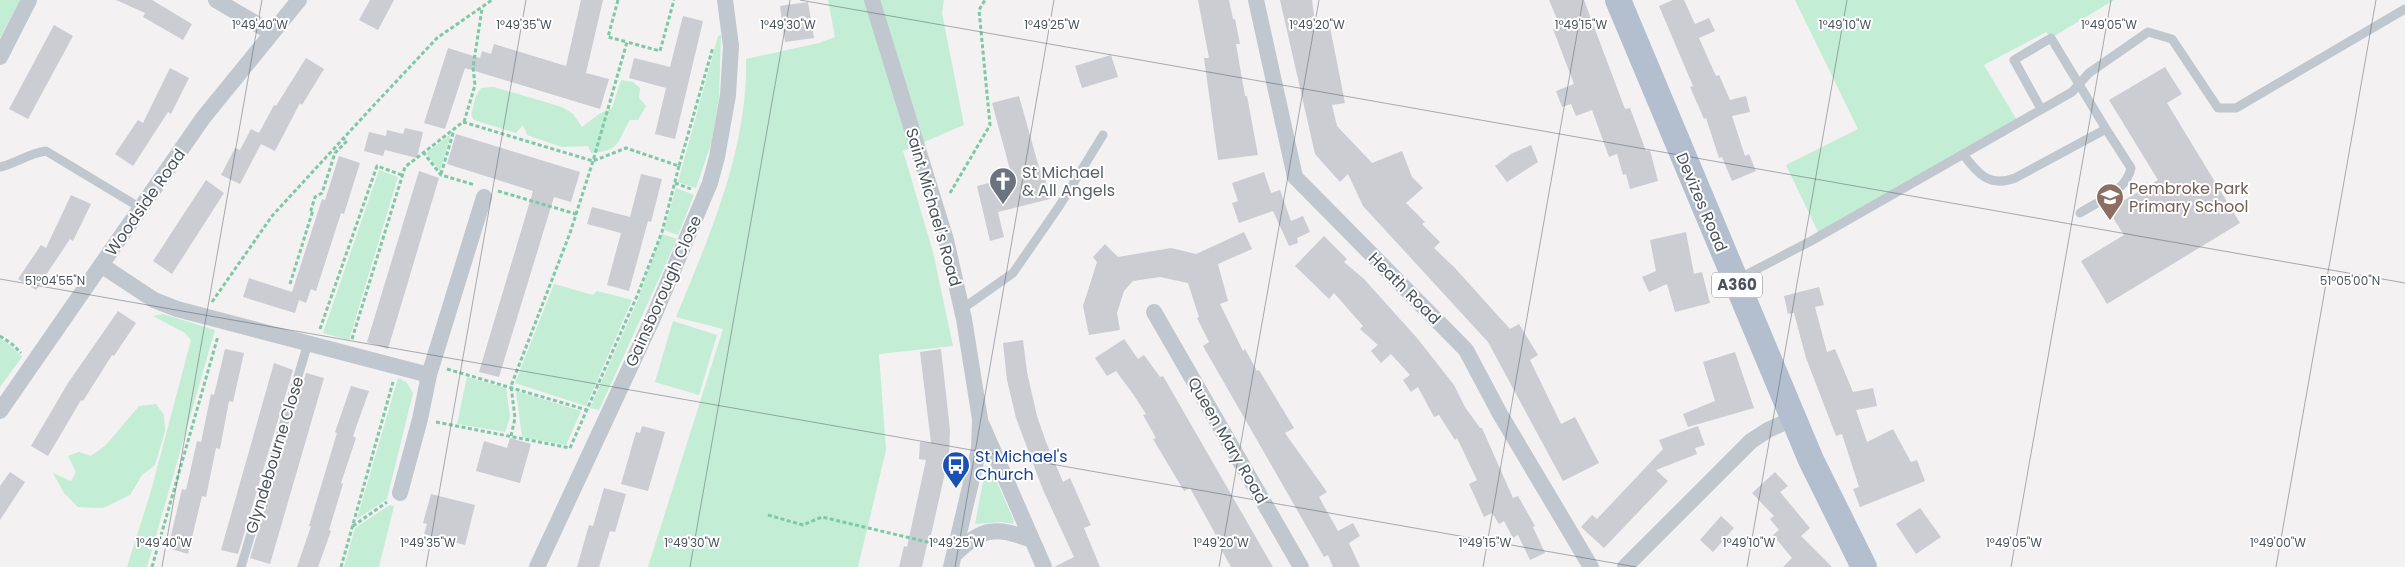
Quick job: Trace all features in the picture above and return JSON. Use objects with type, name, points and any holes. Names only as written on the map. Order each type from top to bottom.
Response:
[{"type":"main road","name":"Devizes Road","points":[[1618,0],[1811,460],[1864,567]]},
{"type":"street","points":[[0,57],[29,0]]},
{"type":"street","points":[[216,0],[272,33]]},
{"type":"street","name":"Woodside Road","points":[[0,410],[208,111],[299,0]]},
{"type":"street","name":"Gainsborough Close","points":[[538,567],[606,416],[653,318],[712,174],[728,95],[731,46],[725,0]]},
{"type":"street","name":"Saint Michael's Road","points":[[872,0],[938,212],[962,309],[980,419]]},
{"type":"street","name":"Heath Road","points":[[1256,0],[1295,177],[1466,350],[1500,414],[1591,567]]},
{"type":"street","points":[[400,493],[431,370],[484,197]]},
{"type":"street","points":[[101,265],[154,300],[222,321],[398,367],[431,370]]},
{"type":"street","name":"Queen Mary Road","points":[[1154,312],[1301,567]]},
{"type":"street","points":[[1625,567],[1751,442],[1768,430],[1794,418]]},
{"type":"street","points":[[980,419],[1044,567]]},
{"type":"street","points":[[954,557],[979,450],[980,419]]},
{"type":"street","points":[[954,557],[970,539],[984,531],[1013,532],[1032,540]]},
{"type":"lane","points":[[1734,280],[1810,241],[2041,109],[2080,85],[2089,73],[2148,32],[2172,39],[2218,108],[2236,108],[2405,10]]},
{"type":"lane","points":[[2041,109],[2014,61],[2015,58],[2051,38],[2131,168],[2130,176],[2122,186],[2080,213]]},
{"type":"lane","points":[[1963,154],[1979,173],[1992,181],[2002,182],[2015,178],[2106,129]]},
{"type":"lane","points":[[962,309],[1013,273],[1060,205],[1103,135]]},
{"type":"lane","points":[[0,167],[14,164],[32,153],[46,151],[140,207]]},
{"type":"lane","name":"Glyndebourne Close","points":[[241,567],[311,344]]},
{"type":"path","points":[[203,315],[272,216],[343,138],[438,38],[482,9],[492,0]]},
{"type":"path","points":[[618,0],[608,37],[660,51],[674,0]]},
{"type":"path","points":[[938,212],[990,125],[978,10],[985,0]]},
{"type":"path","points":[[348,354],[405,167],[464,122],[475,85],[473,67],[482,9]]},
{"type":"path","points":[[570,448],[662,232],[715,39]]},
{"type":"path","points":[[511,436],[515,418],[511,386],[570,233],[627,42]]},
{"type":"path","points":[[464,122],[593,161],[626,148],[680,166]]},
{"type":"path","points":[[441,174],[454,129]]},
{"type":"path","points":[[290,284],[313,210],[315,197],[322,193],[335,153],[346,141],[343,138]]},
{"type":"path","points":[[311,344],[377,166],[402,175]]},
{"type":"path","points":[[152,567],[222,321]]},
{"type":"path","points":[[0,336],[34,362]]},
{"type":"path","points":[[341,567],[398,367]]},
{"type":"path","points":[[431,370],[511,386],[606,416]]},
{"type":"path","points":[[420,419],[570,448],[590,454]]},
{"type":"path","points":[[352,527],[400,493]]},
{"type":"path","points":[[768,515],[803,525],[822,517],[954,557]]},
{"type":"green space","points":[[0,0],[20,0],[0,38]]},
{"type":"green space","points":[[828,0],[944,0],[942,13],[964,125],[903,151],[933,252],[953,346],[879,354],[886,450],[858,567],[648,567],[723,329],[676,317],[714,223],[734,159],[745,93],[746,59],[819,43],[835,37]]},
{"type":"green space","points":[[1795,0],[2114,0],[2051,38],[2046,32],[1984,65],[2018,122],[1820,236],[1786,165],[1858,129]]},
{"type":"green space","points":[[721,35],[719,97],[712,141],[696,188],[678,182],[718,36]]},
{"type":"green space","points":[[621,80],[633,82],[640,88],[639,98],[646,106],[638,120],[630,120],[617,144],[601,152],[591,153],[588,146],[562,147],[527,135],[523,125],[516,133],[474,120],[471,115],[476,96],[481,88],[494,87],[562,107],[573,114],[582,127],[599,114],[612,108]]},
{"type":"green space","points":[[451,134],[440,171],[426,153]]},
{"type":"green space","points":[[379,170],[398,177],[349,340],[323,333]]},
{"type":"green space","points":[[676,188],[694,195],[678,235],[664,230]]},
{"type":"green space","points":[[662,234],[677,239],[599,410],[590,408],[637,302]]},
{"type":"green space","points":[[554,284],[593,295],[597,291],[632,300],[586,406],[515,383]]},
{"type":"green space","points":[[163,314],[215,330],[147,567],[127,567],[151,491],[191,340],[185,333],[153,316]]},
{"type":"green space","points":[[673,321],[717,335],[699,395],[655,382]]},
{"type":"green space","points":[[0,338],[22,357],[0,387]]},
{"type":"green space","points":[[467,377],[506,388],[510,417],[505,432],[457,424]]},
{"type":"green space","points":[[398,378],[406,382],[413,393],[387,499],[357,519]]},
{"type":"green space","points":[[516,391],[581,411],[566,445],[522,437]]},
{"type":"green space","points":[[156,404],[164,415],[165,431],[155,465],[142,475],[130,495],[103,508],[78,507],[64,493],[53,473],[71,481],[76,472],[68,456],[79,452],[91,456],[106,445],[139,406]]},
{"type":"green space","points":[[986,466],[990,466],[1014,521],[1013,524],[1001,522],[975,524]]},
{"type":"green space","points":[[390,505],[394,506],[379,567],[344,567],[355,528]]},
{"type":"building","points":[[116,0],[152,0],[192,24],[183,40],[143,17],[145,13]]},
{"type":"building","points":[[370,0],[394,0],[378,30],[359,20]]},
{"type":"building","points":[[581,0],[603,0],[586,73],[609,79],[600,109],[465,68],[445,129],[424,123],[448,48],[480,58],[482,51],[491,54],[494,44],[566,66]]},
{"type":"building","points":[[1198,0],[1229,0],[1240,44],[1236,44],[1258,155],[1218,160],[1204,58],[1209,58]]},
{"type":"building","points":[[1280,0],[1312,0],[1316,30],[1330,27],[1345,103],[1332,105],[1337,126],[1372,163],[1402,151],[1412,177],[1423,188],[1406,203],[1425,222],[1422,224],[1440,242],[1434,248],[1454,267],[1510,329],[1519,324],[1538,355],[1530,360],[1561,424],[1575,417],[1599,463],[1563,481],[1488,342],[1363,206],[1348,174],[1340,182],[1315,154]]},
{"type":"building","points":[[1549,0],[1584,0],[1625,109],[1630,108],[1646,151],[1650,150],[1658,181],[1630,189],[1626,174],[1623,175],[1617,154],[1609,157],[1592,110],[1576,116],[1571,104],[1562,107],[1556,91],[1574,84],[1553,29],[1560,26]]},
{"type":"building","points":[[1673,0],[1684,0],[1695,24],[1709,18],[1715,31],[1699,38],[1716,76],[1719,75],[1730,100],[1746,96],[1750,112],[1732,116],[1745,156],[1749,154],[1756,171],[1732,181],[1722,157],[1719,158],[1706,118],[1704,119],[1690,87],[1693,86],[1659,6]]},
{"type":"building","points":[[808,2],[814,38],[785,42],[780,6]]},
{"type":"building","points":[[683,16],[703,21],[675,139],[655,134],[666,88],[629,78],[634,58],[670,67]]},
{"type":"building","points":[[54,25],[73,36],[28,119],[9,109]]},
{"type":"building","points":[[1111,55],[1118,77],[1082,88],[1075,66]]},
{"type":"building","points":[[306,58],[324,69],[302,105],[300,103],[275,151],[261,144],[240,184],[221,175],[235,148],[240,150],[251,129],[259,133],[274,105],[276,106]]},
{"type":"building","points":[[2165,67],[2182,94],[2167,103],[2240,223],[2107,304],[2081,261],[2124,235],[2108,210],[2158,180],[2109,100]]},
{"type":"building","points":[[170,68],[189,78],[171,114],[168,112],[133,166],[115,154],[138,120],[143,123]]},
{"type":"building","points":[[1019,96],[1040,171],[1043,170],[1050,199],[998,212],[1004,237],[990,241],[977,186],[1012,177],[992,103]]},
{"type":"building","points":[[405,128],[423,132],[417,158],[385,150],[383,156],[364,151],[369,132],[386,136],[387,130],[403,134]]},
{"type":"building","points":[[456,134],[580,172],[571,202],[554,197],[499,377],[479,372],[533,191],[447,164]]},
{"type":"building","points":[[1531,145],[1538,162],[1507,182],[1495,166],[1511,154]]},
{"type":"building","points":[[339,156],[360,163],[344,214],[341,213],[316,291],[311,289],[306,303],[299,300],[295,313],[243,297],[249,278],[292,292],[322,199],[325,200]]},
{"type":"building","points":[[419,171],[439,178],[388,349],[367,342]]},
{"type":"building","points":[[1264,172],[1271,193],[1280,190],[1291,221],[1303,216],[1310,232],[1297,238],[1298,243],[1289,246],[1273,211],[1239,223],[1232,203],[1238,201],[1232,183]]},
{"type":"building","points":[[641,174],[662,179],[651,222],[648,221],[629,291],[607,285],[621,233],[587,224],[592,207],[630,217]]},
{"type":"building","points":[[206,180],[224,193],[172,274],[153,261]]},
{"type":"building","points":[[71,195],[91,204],[73,241],[70,239],[36,290],[18,279],[41,245],[46,248]]},
{"type":"building","points":[[1244,232],[1252,249],[1218,264],[1228,301],[1220,304],[1243,351],[1245,349],[1257,371],[1259,370],[1294,428],[1285,433],[1327,492],[1319,497],[1338,531],[1353,523],[1360,536],[1349,543],[1360,567],[1333,567],[1328,555],[1324,557],[1203,346],[1209,342],[1197,318],[1199,317],[1188,283],[1160,277],[1133,281],[1124,291],[1117,313],[1120,330],[1089,335],[1083,306],[1097,262],[1093,257],[1105,244],[1118,257],[1171,248],[1196,254]]},
{"type":"building","points":[[1686,232],[1694,274],[1702,272],[1710,303],[1675,312],[1667,284],[1649,292],[1642,277],[1656,271],[1650,240]]},
{"type":"building","points":[[1324,236],[1347,259],[1344,262],[1364,279],[1417,338],[1454,385],[1465,407],[1480,428],[1482,428],[1513,498],[1518,496],[1535,526],[1533,527],[1545,553],[1530,560],[1518,535],[1513,538],[1504,521],[1499,524],[1492,513],[1484,517],[1469,484],[1477,480],[1457,438],[1455,440],[1439,415],[1434,417],[1418,387],[1411,392],[1403,380],[1410,375],[1391,354],[1381,363],[1371,351],[1378,345],[1360,329],[1363,326],[1334,293],[1329,299],[1295,266]]},
{"type":"building","points":[[1819,287],[1824,305],[1815,307],[1827,352],[1835,349],[1853,392],[1873,388],[1877,406],[1856,410],[1867,442],[1893,429],[1911,462],[1917,460],[1925,481],[1860,507],[1853,489],[1859,487],[1842,434],[1836,436],[1806,358],[1794,313],[1788,314],[1784,296]]},
{"type":"building","points":[[118,311],[136,323],[114,356],[112,355],[83,401],[81,400],[48,456],[31,446],[68,383]]},
{"type":"building","points":[[1124,339],[1138,359],[1144,355],[1160,377],[1163,376],[1273,567],[1231,567],[1221,549],[1223,548],[1190,488],[1184,491],[1153,439],[1156,438],[1143,415],[1146,414],[1133,394],[1116,371],[1107,376],[1095,358]]},
{"type":"building","points":[[1023,340],[1027,372],[1037,416],[1063,482],[1070,478],[1091,525],[1084,528],[1100,567],[1054,567],[1074,557],[1043,490],[1016,418],[1007,380],[1003,343]]},
{"type":"building","points":[[225,349],[244,353],[233,402],[229,401],[220,449],[216,448],[206,497],[202,496],[188,554],[168,548],[182,489],[186,490],[197,441],[201,442],[211,394],[214,395]]},
{"type":"building","points":[[941,349],[950,430],[949,455],[922,567],[899,567],[904,546],[907,547],[926,460],[919,459],[920,442],[931,443],[920,352]]},
{"type":"building","points":[[1735,352],[1754,408],[1688,427],[1683,414],[1715,401],[1703,362]]},
{"type":"building","points":[[274,363],[293,370],[238,554],[221,550]]},
{"type":"building","points":[[306,373],[324,378],[270,564],[250,558]]},
{"type":"building","points":[[351,386],[369,391],[353,436],[356,438],[341,483],[343,484],[329,530],[331,531],[318,567],[297,567],[311,526],[309,526],[337,433],[335,432]]},
{"type":"building","points":[[642,426],[665,432],[648,491],[621,484],[636,432],[640,433]]},
{"type":"building","points":[[1698,426],[1705,445],[1695,448],[1697,454],[1656,470],[1668,481],[1604,548],[1581,527],[1592,515],[1597,519],[1663,449],[1659,440]]},
{"type":"building","points":[[510,438],[531,444],[520,483],[476,471],[484,441],[507,448]]},
{"type":"building","points":[[10,472],[25,482],[0,520],[0,486]]},
{"type":"building","points":[[1775,472],[1788,486],[1780,492],[1810,528],[1801,536],[1832,567],[1783,567],[1792,558],[1773,535],[1779,530],[1770,519],[1774,516],[1752,493]]},
{"type":"building","points":[[604,488],[626,494],[615,532],[610,531],[599,567],[577,567],[589,525],[593,526]]},
{"type":"building","points":[[431,494],[475,505],[465,545],[424,534],[427,524],[423,523]]},
{"type":"building","points":[[1920,508],[1941,537],[1916,554],[1896,524]]},
{"type":"building","points":[[1721,516],[1734,528],[1713,552],[1700,540]]},
{"type":"place","name":"St Michael & All Angels","points":[[1003,205]]},
{"type":"place","name":"Pembroke Park Primary School","points":[[2110,221]]},
{"type":"place","name":"St Michael's Church","points":[[956,489]]}]
